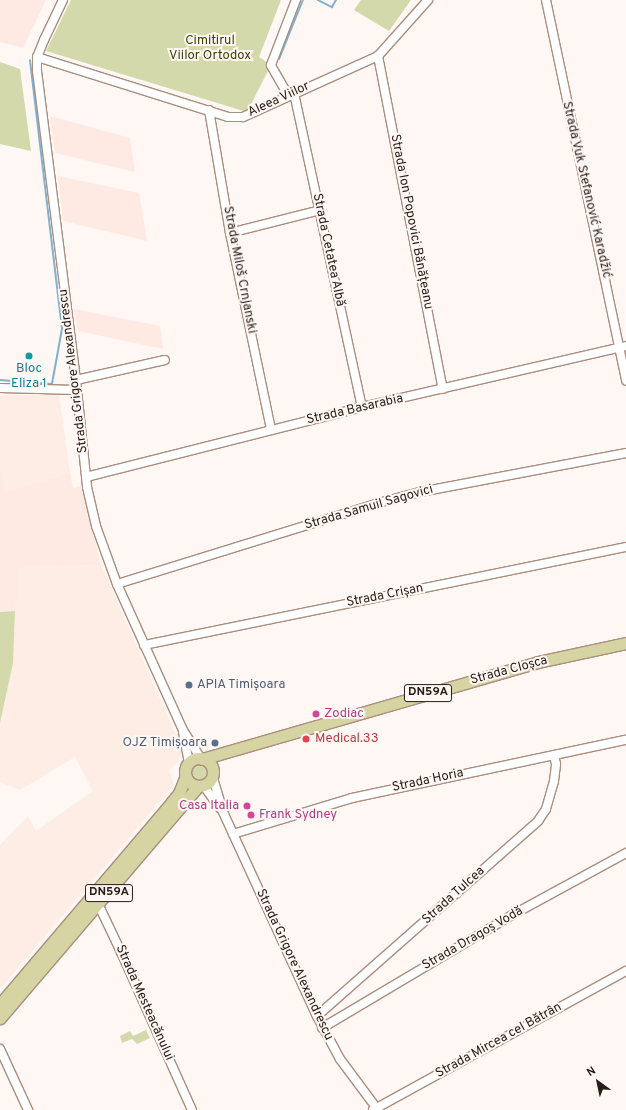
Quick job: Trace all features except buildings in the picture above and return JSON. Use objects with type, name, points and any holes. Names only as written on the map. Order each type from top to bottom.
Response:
[{"type":"main road","name":"Strada Cloșca","points":[[202,759],[232,752],[538,662],[626,643]]},
{"type":"main road","name":"Strada Cloșca","points":[[212,773],[232,752]]},
{"type":"main road","name":"DN59A","points":[[0,1018],[94,902],[179,793],[186,776],[186,768],[189,762],[202,759]]},
{"type":"main road","points":[[202,759],[209,763],[212,773]]},
{"type":"main road","name":"DN59A","points":[[0,1004],[212,773]]},
{"type":"main road","points":[[186,776],[191,784],[201,785]]},
{"type":"street","name":"Strada Grigore Alexandrescu","points":[[63,0],[37,57],[37,71],[76,380],[86,477],[96,526],[117,584],[183,730],[202,759]]},
{"type":"street","name":"Strada Cetatea Albă","points":[[296,0],[271,65],[291,94],[320,210],[362,407]]},
{"type":"street","name":"Aleea Viilor","points":[[37,57],[228,117],[243,117],[378,56],[428,0]]},
{"type":"street","name":"Strada Vuk Stefanović Karadžić","points":[[546,0],[623,347],[626,381]]},
{"type":"street","name":"Strada Ion Popovici Bănățeanu","points":[[378,56],[443,389]]},
{"type":"street","name":"Strada Miloš Crnjanski","points":[[209,110],[230,233],[271,430]]},
{"type":"street","points":[[230,233],[320,210]]},
{"type":"street","name":"Strada Basarabia","points":[[86,477],[362,407],[623,347]]},
{"type":"street","points":[[76,380],[165,360]]},
{"type":"street","points":[[0,388],[77,390]]},
{"type":"street","name":"Strada Samuil Sagovici","points":[[117,584],[385,501],[626,453]]},
{"type":"street","name":"Strada Crișan","points":[[144,645],[626,547]]},
{"type":"street","name":"Strada Grigore Alexandrescu","points":[[183,730],[189,762]]},
{"type":"street","name":"Strada Horia","points":[[233,834],[352,798],[626,740]]},
{"type":"street","name":"Strada Tulcea","points":[[317,1016],[538,821],[546,809],[554,781],[556,764],[554,755]]},
{"type":"street","name":"Strada Grigore Alexandrescu","points":[[212,773],[223,812],[322,1028],[342,1062],[376,1109]]},
{"type":"street","name":"Strada Grigore Alexandrescu","points":[[201,785],[223,812]]},
{"type":"street","name":"Strada Dragoș Vodă","points":[[322,1028],[512,916],[626,853]]},
{"type":"street","name":"Strada Mesteacănului","points":[[94,902],[192,1110]]},
{"type":"street","name":"Strada Mircea cel Bătrân","points":[[376,1109],[626,971]]},
{"type":"street","points":[[0,1049],[28,1110]]},
{"type":"shaded area","points":[[0,0],[46,0],[23,48],[0,42]]},
{"type":"shaded area","points":[[50,116],[130,138],[135,172],[55,153]]},
{"type":"shaded area","points":[[58,176],[139,193],[147,241],[63,221]]},
{"type":"shaded area","points":[[74,309],[160,326],[163,349],[78,331]]},
{"type":"shaded area","points":[[0,395],[59,395],[70,473],[6,491],[0,468]]},
{"type":"shaded area","points":[[0,468],[6,491],[70,473],[73,488],[81,486],[101,565],[20,567],[15,611],[0,612]]},
{"type":"shaded area","points":[[101,565],[183,751],[178,762],[169,770],[174,785],[0,989],[0,845],[28,816],[36,831],[93,791],[75,757],[20,790],[0,782],[0,723],[13,663],[16,590],[20,567]]},
{"type":"green space","name":"Cimitirul Viilor Ortodox","points":[[71,0],[281,0],[259,57],[271,65],[247,112],[46,51]]},
{"type":"green space","points":[[361,0],[411,0],[389,31],[354,10]]},
{"type":"green space","points":[[0,62],[20,69],[31,151],[0,144]]},
{"type":"green space","points":[[15,611],[13,663],[0,723],[0,612]]},
{"type":"green space","points":[[199,764],[205,766],[207,772],[205,778],[199,780],[193,778],[191,772],[193,766]]},
{"type":"green space","points":[[146,1030],[150,1038],[137,1044],[132,1039],[122,1043],[120,1036],[130,1031],[133,1036]]},
{"type":"waterway","points":[[279,59],[303,0]]},
{"type":"waterway","points":[[318,0],[332,7],[336,0]]},
{"type":"waterway","points":[[0,380],[52,384],[62,329],[30,61]]},
{"type":"place","name":"Bloc Eliza 1","points":[[29,356]]},
{"type":"place","name":"APIA Timișoara","points":[[189,685]]},
{"type":"place","name":"Zodiac","points":[[316,714]]},
{"type":"place","name":"Medical.33","points":[[306,739]]},
{"type":"place","name":"OJZ Timișoara","points":[[215,743]]},
{"type":"place","name":"Casa Italia","points":[[247,806]]},
{"type":"place","name":"Frank Sydney","points":[[251,815]]}]
